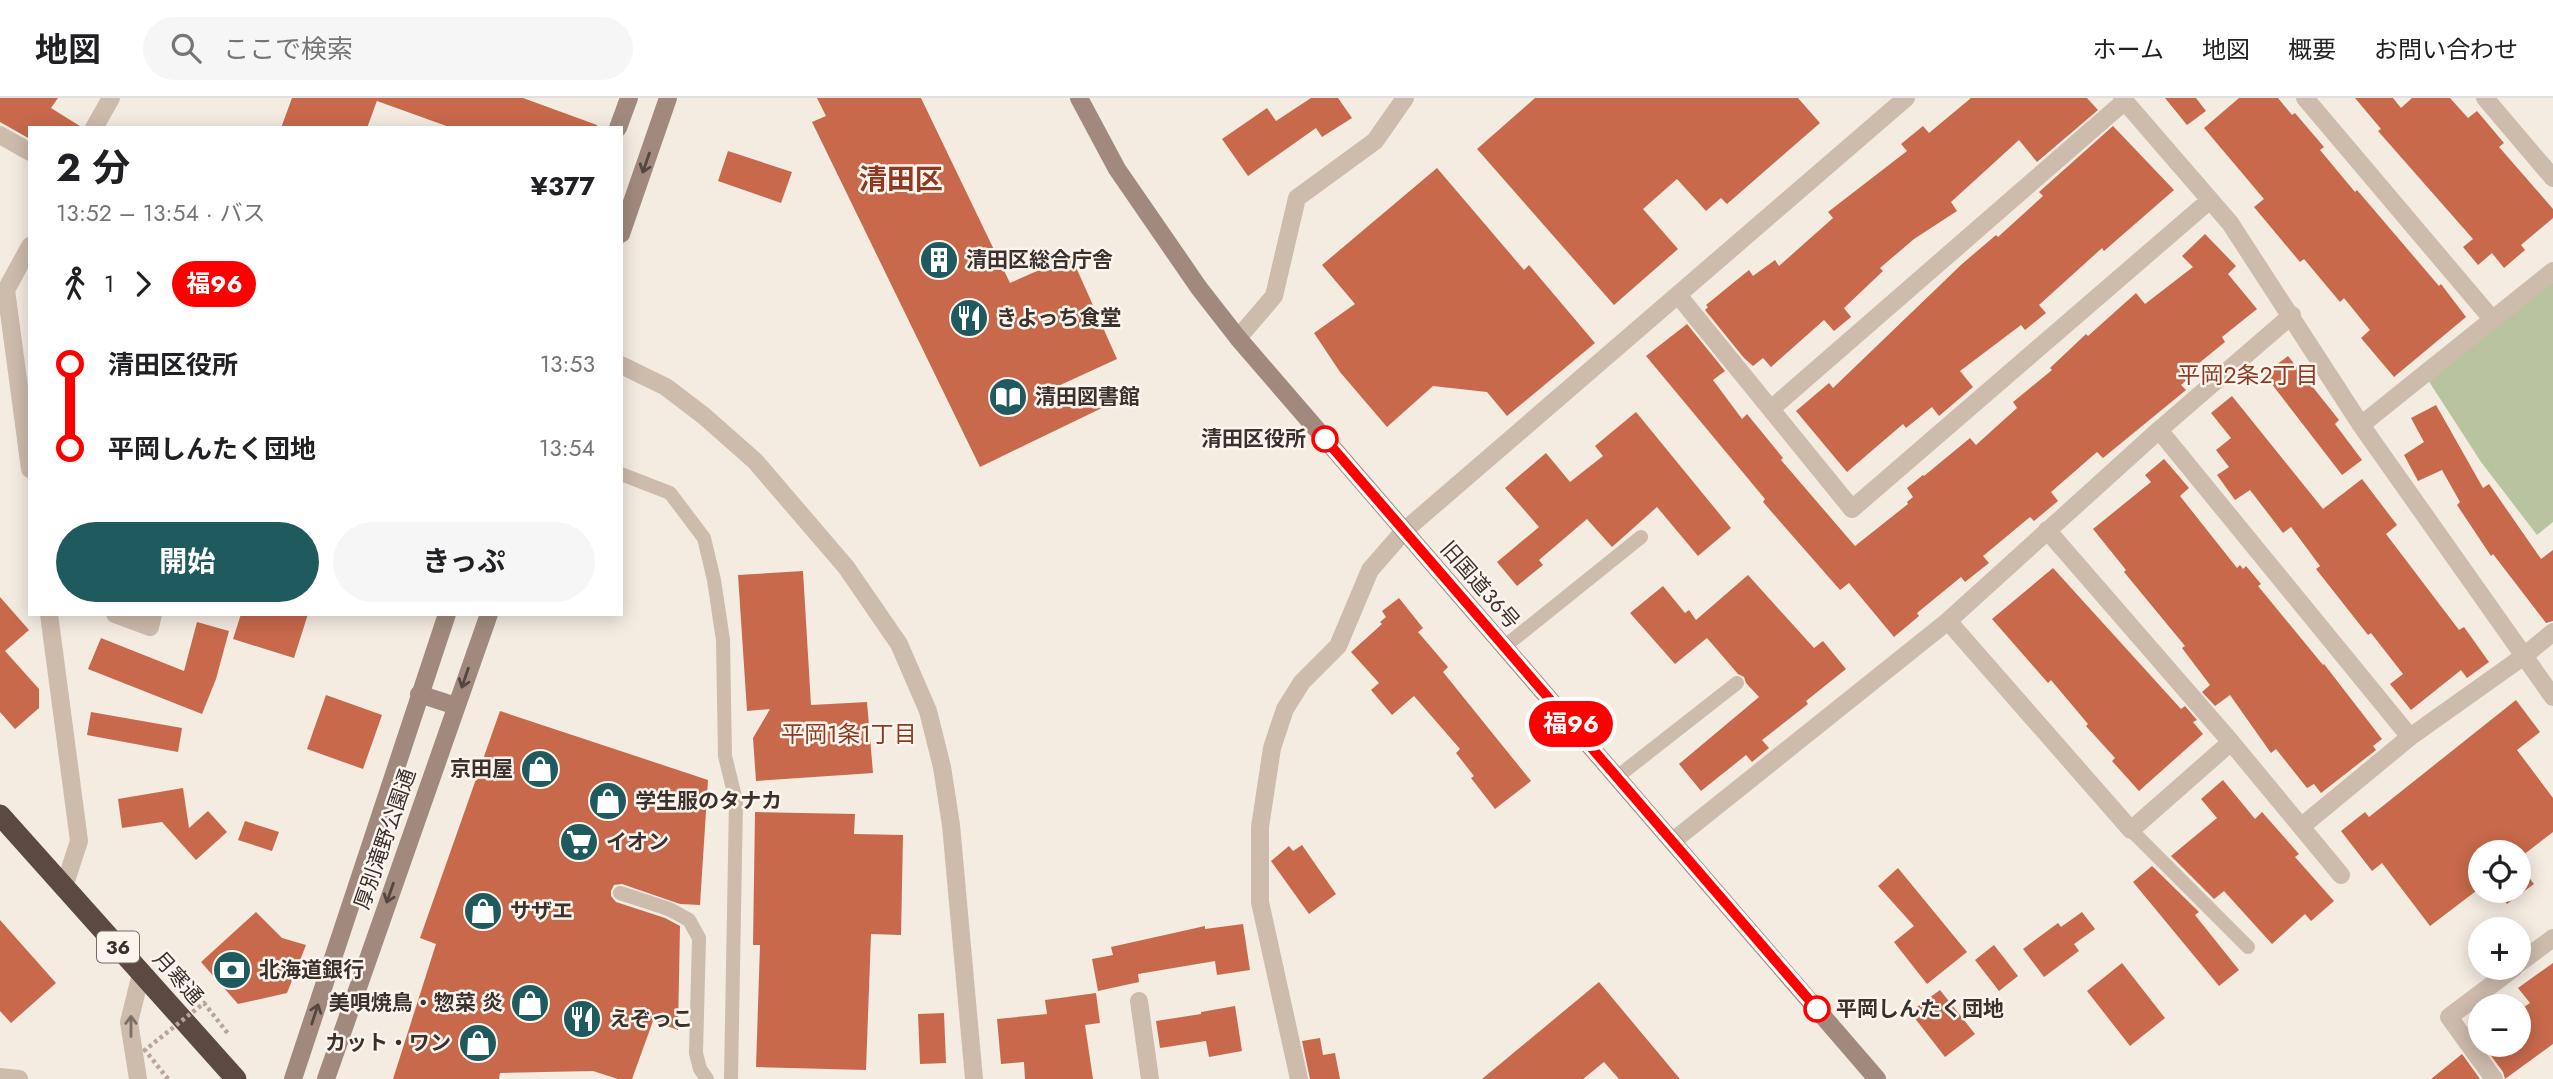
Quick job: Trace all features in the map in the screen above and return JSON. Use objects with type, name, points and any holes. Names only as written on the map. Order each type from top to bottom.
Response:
[{"type":"highway","name":"月寒通","points":[[0,815],[236,1079]]},
{"type":"street","points":[[95,126],[111,98]]},
{"type":"street","points":[[619,126],[629,98]]},
{"type":"street","points":[[623,228],[668,98]]},
{"type":"street","name":"旧国道36号","points":[[1079,98],[1116,169],[1199,288],[1238,338],[1877,1079]]},
{"type":"street","points":[[1238,338],[1274,296],[1297,198],[1375,141],[1405,98]]},
{"type":"street","points":[[1299,1079],[1260,902],[1260,827],[1272,748],[1284,709],[1302,682],[1338,646],[1370,570],[1404,531],[1906,98]]},
{"type":"street","points":[[2305,98],[2492,319]]},
{"type":"street","points":[[2485,98],[2553,177]]},
{"type":"street","points":[[1771,410],[2124,100],[2230,223],[2361,425],[2553,697]]},
{"type":"street","points":[[0,135],[28,151]]},
{"type":"street","points":[[1678,295],[1853,509],[2210,200]]},
{"type":"street","points":[[28,250],[6,290],[25,400],[28,441]]},
{"type":"street","points":[[2361,425],[2553,271]]},
{"type":"street","points":[[1673,841],[1948,621],[2159,430],[2292,315]]},
{"type":"street","points":[[623,366],[666,387],[755,461],[846,567],[899,643],[928,711],[943,767],[951,825],[974,1079]]},
{"type":"street","points":[[2159,430],[2410,737]]},
{"type":"street","points":[[2047,530],[2231,742],[2341,875]]},
{"type":"street","points":[[49,616],[79,841],[64,887]]},
{"type":"street","points":[[121,616],[150,627],[153,616]]},
{"type":"street","name":"厚別滝野公園通","points":[[293,1079],[446,616]]},
{"type":"street","name":"厚別滝野公園通","points":[[326,1079],[487,616]]},
{"type":"street","points":[[1948,621],[2131,830],[2231,742]]},
{"type":"street","points":[[2302,826],[2410,737],[2524,656],[2553,632]]},
{"type":"street","points":[[419,694],[456,706]]},
{"type":"street","points":[[2531,954],[2553,938]]},
{"type":"street","points":[[138,1079],[129,1022],[141,974]]},
{"type":"street","points":[[2494,1079],[2449,1017],[2498,980]]},
{"type":"street","points":[[1139,1001],[1150,1079]]},
{"type":"street","points":[[0,1077],[19,1079]]},
{"type":"lane","points":[[623,475],[670,493],[704,538],[714,580],[723,640],[725,757],[736,801],[730,1079]]},
{"type":"lane","points":[[1504,647],[1641,537]]},
{"type":"lane","points":[[1617,777],[1737,683]]},
{"type":"lane","points":[[2131,830],[2248,947]]},
{"type":"lane","points":[[620,893],[689,920],[699,938],[696,1053],[700,1069],[708,1079]]},
{"type":"path","points":[[168,1079],[145,1050],[204,1003],[229,1035]]},
{"type":"green space","points":[[2553,282],[2553,522],[2537,535],[2481,462],[2428,380]]},
{"type":"building","points":[[0,98],[58,98],[51,108],[80,126],[28,126],[28,138],[0,122]]},
{"type":"building","points":[[292,98],[378,98],[368,126],[282,126]]},
{"type":"building","points":[[378,98],[523,98],[597,126],[446,126],[377,101]]},
{"type":"building","name":"清田区総合庁舎","points":[[817,98],[921,98],[1010,283],[1071,256],[1117,359],[1045,392],[1102,408],[980,467],[812,122],[826,116]]},
{"type":"building","points":[[1311,98],[1338,98],[1352,118],[1322,137],[1316,128],[1248,176],[1222,139],[1267,108],[1276,121]]},
{"type":"building","points":[[1535,98],[1798,98],[1820,123],[1727,204],[1721,198],[1706,211],[1677,179],[1643,209],[1678,249],[1614,305],[1477,149]]},
{"type":"building","points":[[1971,98],[2087,98],[2098,110],[2037,162],[2019,140],[1951,202],[1957,211],[1914,239],[1880,268],[1883,271],[1844,308],[1851,317],[1834,331],[1824,320],[1771,367],[1763,358],[1753,366],[1705,310],[1708,307],[1706,305],[1749,270],[1753,276],[1775,260],[1779,266],[1833,218],[1828,212],[1907,151],[1901,144],[1923,126],[1929,133]]},
{"type":"building","points":[[2165,98],[2196,98],[2206,111],[2187,125]]},
{"type":"building","points":[[2239,98],[2278,98],[2292,115],[2295,113],[2324,147],[2320,150],[2355,192],[2357,190],[2439,286],[2441,284],[2466,317],[2394,377],[2361,338],[2370,330],[2344,298],[2340,302],[2304,259],[2300,262],[2254,207],[2264,199],[2204,128]]},
{"type":"building","points":[[2355,98],[2393,98],[2401,108],[2412,98],[2450,98],[2468,118],[2477,111],[2504,143],[2499,147],[2553,209],[2553,218],[2521,245],[2525,250],[2504,268],[2492,253],[2478,265],[2463,247],[2473,239],[2378,131],[2381,129]]},
{"type":"building","points":[[2113,126],[2174,190],[2104,251],[2102,248],[2039,305],[2046,313],[2025,330],[2021,325],[1960,371],[1973,387],[1939,416],[1932,407],[1906,428],[1903,424],[1847,472],[1796,411],[1829,383],[1833,388],[1962,264],[1996,235],[1998,237],[2043,196],[2039,192]]},
{"type":"building","points":[[728,151],[792,172],[781,203],[718,181]]},
{"type":"building","points":[[1437,168],[1524,270],[1529,265],[1595,343],[1507,416],[1487,392],[1433,386],[1387,427],[1340,372],[1314,333],[1355,304],[1322,265]]},
{"type":"building","points":[[2205,234],[2236,266],[2228,274],[2257,309],[2222,337],[2225,342],[2188,372],[2191,376],[2181,385],[2186,390],[2103,458],[2097,452],[2051,492],[2058,501],[2034,521],[2030,517],[1983,556],[1989,563],[1965,582],[1961,577],[1917,613],[1919,616],[1894,637],[1849,583],[1840,590],[1763,502],[1765,499],[1646,356],[1687,324],[1725,371],[1713,380],[1742,419],[1747,414],[1783,458],[1781,460],[1855,546],[1908,504],[1913,497],[1907,488],[1970,438],[1976,445],[2017,408],[2013,402],[2052,370],[2050,368],[2086,334],[2088,336],[2136,293],[2145,304],[2193,267],[2182,256]]},
{"type":"building","points":[[2288,356],[2339,420],[2335,424],[2362,460],[2342,475],[2264,374]]},
{"type":"building","points":[[2232,396],[2323,509],[2362,479],[2397,525],[2386,534],[2459,630],[2464,627],[2489,662],[2467,678],[2461,670],[2411,710],[2390,684],[2403,674],[2316,569],[2320,566],[2291,527],[2283,533],[2250,490],[2235,500],[2217,475],[2229,467],[2216,450],[2231,438],[2211,413]]},
{"type":"building","points":[[2436,405],[2483,488],[2489,484],[2541,559],[2553,550],[2553,621],[2546,623],[2493,554],[2491,556],[2457,505],[2460,502],[2442,470],[2418,481],[2404,455],[2424,442],[2411,418]]},
{"type":"building","points":[[1636,412],[1731,528],[1698,556],[1657,507],[1612,547],[1587,519],[1539,560],[1543,565],[1517,586],[1497,562],[1539,527],[1505,488],[1546,453],[1570,482],[1603,456],[1595,446]]},
{"type":"building","points":[[2164,459],[2189,488],[2180,496],[2237,568],[2240,565],[2243,569],[2246,566],[2261,584],[2258,586],[2324,664],[2382,739],[2373,746],[2376,750],[2321,793],[2314,784],[2307,788],[2276,749],[2271,753],[2230,695],[2215,706],[2202,692],[2210,685],[2182,648],[2185,646],[2124,572],[2126,570],[2093,529],[2151,482],[2145,475]]},
{"type":"building","points":[[2053,568],[2181,709],[2185,706],[2197,720],[2193,722],[2203,734],[2139,791],[2112,761],[2115,758],[2086,726],[2088,724],[2051,680],[2048,683],[1992,619]]},
{"type":"building","points":[[803,571],[811,705],[867,702],[873,773],[756,781],[753,738],[770,709],[747,711],[738,575]]},
{"type":"building","points":[[1748,575],[1814,648],[1823,641],[1846,669],[1806,701],[1808,704],[1762,740],[1769,748],[1752,762],[1746,755],[1701,791],[1679,764],[1759,697],[1707,638],[1675,664],[1630,613],[1663,586],[1685,613],[1689,610],[1696,620]]},
{"type":"building","points":[[0,597],[29,630],[5,651],[39,689],[39,708],[15,729],[0,712]]},
{"type":"building","points":[[1399,598],[1423,628],[1418,632],[1448,667],[1443,672],[1531,781],[1495,809],[1456,753],[1460,749],[1414,696],[1392,715],[1371,690],[1379,683],[1351,652],[1382,624],[1380,622],[1386,617],[1382,611]]},
{"type":"building","points":[[240,616],[307,616],[294,658],[233,639]]},
{"type":"building","points":[[197,622],[229,631],[216,679],[202,714],[88,669],[101,638],[184,671]]},
{"type":"building","points":[[326,695],[382,715],[363,769],[307,749]]},
{"type":"building","points":[[2516,700],[2540,732],[2517,750],[2553,798],[2553,832],[2531,849],[2531,840],[2468,840],[2468,897],[2430,926],[2382,863],[2372,871],[2341,831],[2365,812],[2369,817]]},
{"type":"building","name":"イオン","points":[[500,711],[708,780],[700,905],[680,904],[622,884],[614,885],[611,891],[616,902],[665,918],[680,926],[678,1030],[653,1021],[632,1079],[618,1079],[593,1071],[500,1073],[499,1079],[393,1079],[436,944],[420,938]]},
{"type":"building","points":[[91,712],[182,728],[178,752],[87,735]]},
{"type":"building","points":[[2223,780],[2255,819],[2262,812],[2299,854],[2295,857],[2334,901],[2311,921],[2305,914],[2272,944],[2224,891],[2214,899],[2171,856],[2217,818],[2201,799]]},
{"type":"building","points":[[183,788],[189,828],[208,811],[227,832],[196,860],[162,822],[122,828],[118,799]]},
{"type":"building","points":[[755,812],[855,814],[854,834],[903,835],[901,935],[871,934],[866,1070],[756,1067],[760,945],[753,945]]},
{"type":"building","points":[[245,821],[279,832],[272,851],[238,840]]},
{"type":"building","points":[[1302,845],[1336,894],[1309,914],[1271,861],[1289,846],[1293,851]]},
{"type":"building","points":[[2152,866],[2199,912],[2195,915],[2239,970],[2219,986],[2133,882]]},
{"type":"building","points":[[1898,868],[1967,952],[1927,984],[1894,942],[1914,926],[1878,886]]},
{"type":"building","points":[[256,912],[282,938],[306,945],[287,993],[238,1004],[201,962]]},
{"type":"building","points":[[2082,912],[2095,929],[2074,944],[2079,951],[2044,977],[2023,949],[2058,923],[2061,927]]},
{"type":"building","points":[[0,920],[56,983],[11,1023],[0,1011]]},
{"type":"building","points":[[1243,924],[1250,970],[1217,975],[1215,961],[1138,974],[1139,982],[1098,991],[1092,959],[1113,955],[1111,947],[1205,926],[1205,929]]},
{"type":"building","points":[[1994,945],[2018,976],[1999,991],[1975,960]]},
{"type":"building","points":[[2122,963],[2165,1018],[2130,1046],[2087,991]]},
{"type":"building","points":[[2553,963],[2553,1044],[2505,1079],[2492,1057],[2531,1057],[2531,994],[2523,994],[2518,988]]},
{"type":"building","points":[[1599,982],[1680,1079],[1619,1079],[1604,1062],[1583,1079],[1482,1079]]},
{"type":"building","points":[[1940,990],[1975,1034],[1945,1057],[1910,1012]]},
{"type":"building","points":[[1096,993],[1100,1023],[1085,1025],[1093,1079],[1025,1079],[1024,1062],[1001,1064],[997,1019],[1047,1014],[1045,1000]]},
{"type":"building","points":[[1235,1006],[1242,1051],[1209,1057],[1206,1041],[1160,1048],[1156,1021]]},
{"type":"building","points":[[944,1013],[946,1063],[920,1064],[918,1014]]},
{"type":"building","points":[[1320,1038],[1323,1055],[1335,1053],[1340,1079],[1310,1079],[1302,1041]]},
{"type":"building","points":[[2462,1054],[2480,1079],[2431,1079]]},
{"type":"bus line","name":"福96","points":[[1325,439],[1817,1009]]},
{"type":"place","name":"清田区総合庁舎","points":[[939,260]]},
{"type":"place","name":"きよっち食堂","points":[[969,318]]},
{"type":"place","name":"清田図書館","points":[[1008,397]]},
{"type":"place","name":"清田区役所","points":[[1325,439]]},
{"type":"place","name":"京田屋","points":[[540,769]]},
{"type":"place","name":"学生服のタナカ","points":[[608,801]]},
{"type":"place","name":"イオン","points":[[579,842]]},
{"type":"place","name":"サザエ","points":[[483,911]]},
{"type":"place","name":"北海道銀行","points":[[232,970]]},
{"type":"place","name":"美唄焼鳥・惣菜 炎","points":[[530,1003]]},
{"type":"place","name":"平岡しんたく団地","points":[[1817,1009]]},
{"type":"place","name":"えぞっこ","points":[[582,1019]]},
{"type":"place","name":"カット・ワン","points":[[478,1043]]},
{"type":"district","name":"清田区","points":[[901,179]]},
{"type":"district","name":"平岡2条2丁目","points":[[2248,375]]},
{"type":"district","name":"平岡1条1丁目","points":[[849,734]]}]
